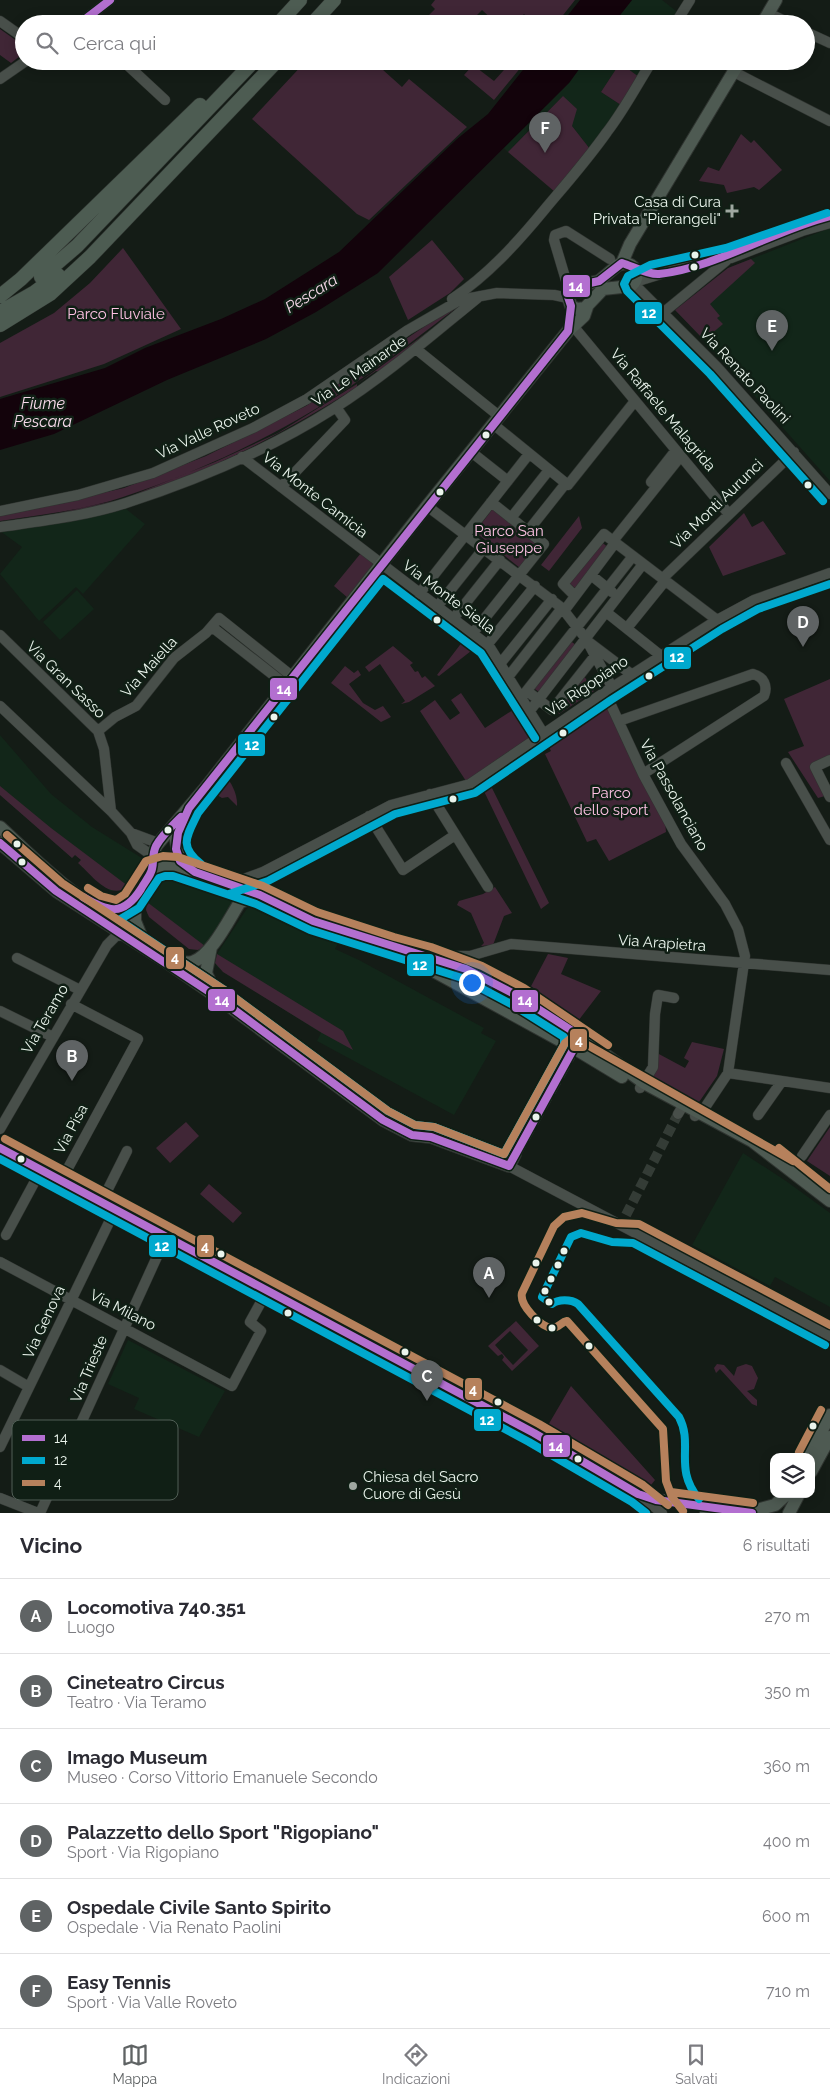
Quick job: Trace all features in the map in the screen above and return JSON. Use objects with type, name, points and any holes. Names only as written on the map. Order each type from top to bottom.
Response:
[{"type":"highway","points":[[286,15],[300,0]]},
{"type":"highway","points":[[297,15],[311,0]]},
{"type":"highway","points":[[309,15],[323,0]]},
{"type":"highway","points":[[320,15],[334,0]]},
{"type":"highway","points":[[0,296],[21,279],[118,185],[233,70]]},
{"type":"highway","points":[[0,312],[35,292],[82,254],[232,91],[247,70]]},
{"type":"highway","points":[[0,302],[38,279],[77,246],[232,91],[256,70]]},
{"type":"highway","points":[[0,325],[50,294],[90,257],[268,70]]},
{"type":"main road","points":[[767,15],[776,0]]},
{"type":"main road","points":[[620,287],[613,279],[630,244],[735,70]]},
{"type":"main road","points":[[0,828],[61,881],[96,906],[109,910],[124,907],[135,898],[152,865],[158,843],[189,808],[470,451],[571,329],[584,316],[587,307],[603,289],[629,287],[634,283],[637,274],[620,264]]},
{"type":"main road","points":[[570,295],[599,281],[620,264]]},
{"type":"main road","points":[[570,295],[577,309],[587,307]]},
{"type":"main road","points":[[570,295],[571,329]]},
{"type":"main road","points":[[177,863],[176,840],[189,808]]},
{"type":"main road","points":[[0,843],[56,891],[162,958],[383,1120],[412,1135],[431,1137],[510,1166],[515,1154]]},
{"type":"main road","points":[[158,843],[169,848],[177,863],[226,885],[260,895],[313,921]]},
{"type":"main road","points":[[152,865],[164,866],[177,863]]},
{"type":"main road","points":[[226,885],[240,902]]},
{"type":"main road","points":[[135,898],[135,921],[146,949]]},
{"type":"main road","points":[[162,958],[192,962],[211,947],[240,902],[250,899],[390,947],[449,971],[466,969],[518,996],[574,1032],[642,1086]]},
{"type":"main road","points":[[211,947],[206,973],[217,997]]},
{"type":"main road","points":[[390,947],[428,956],[449,971],[462,985],[572,1051],[642,1086],[681,1109],[697,1114],[788,1170],[830,1201]]},
{"type":"main road","points":[[462,985],[460,979],[466,969]]},
{"type":"main road","points":[[572,1051],[574,1032]]},
{"type":"main road","points":[[823,1449],[830,1415]]},
{"type":"main road","points":[[815,1464],[830,1437]]},
{"type":"main road","points":[[706,1513],[719,1508],[751,1512],[772,1506],[783,1498]]},
{"type":"main road","points":[[789,1513],[797,1498]]},
{"type":"street","points":[[90,15],[110,0]]},
{"type":"street","points":[[681,15],[690,0]]},
{"type":"street","points":[[0,21],[15,32]]},
{"type":"street","points":[[815,36],[830,43]]},
{"type":"street","points":[[0,79],[15,69]]},
{"type":"street","points":[[133,70],[165,100]]},
{"type":"street","name":"Via Valle Roveto","points":[[408,330],[414,323],[480,279],[526,231],[608,132],[646,70]]},
{"type":"street","points":[[742,70],[830,121]]},
{"type":"street","points":[[706,262],[799,224],[830,216]]},
{"type":"street","points":[[634,283],[657,274],[731,258],[830,223]]},
{"type":"street","points":[[479,295],[570,295],[554,240],[555,235],[559,232],[566,231],[620,264],[657,274]]},
{"type":"street","points":[[664,312],[731,258]]},
{"type":"street","name":"Via Renato Paolini","points":[[634,283],[664,312],[794,452],[830,494]]},
{"type":"street","name":"Via Valle Roveto","points":[[0,511],[78,495],[153,474],[253,428],[307,399],[408,330],[456,302],[479,295]]},
{"type":"street","name":"Via Le Mainarde","points":[[242,456],[336,407],[416,349],[479,295]]},
{"type":"street","name":"Via Raffaele Malagrida","points":[[571,329],[636,401],[728,513]]},
{"type":"street","points":[[416,349],[496,420],[529,454],[567,484]]},
{"type":"street","points":[[528,531],[636,401]]},
{"type":"street","points":[[282,487],[345,420],[336,407]]},
{"type":"street","points":[[470,451],[508,481]]},
{"type":"street","name":"Via Monti Aurunci","points":[[627,628],[663,580],[728,513],[794,452]]},
{"type":"street","points":[[508,677],[591,575],[678,453]]},
{"type":"street","points":[[419,594],[529,454]]},
{"type":"street","name":"Via Monte Camicia","points":[[0,527],[58,518],[125,503],[242,456],[381,565]]},
{"type":"street","points":[[511,518],[549,470]]},
{"type":"street","points":[[473,634],[544,544],[491,502]]},
{"type":"street","name":"Via Passolanciano","points":[[427,506],[552,599],[563,609],[586,640],[608,689],[618,721],[643,774],[686,853],[725,904],[740,935],[745,964],[728,1072]]},
{"type":"street","points":[[575,596],[564,584],[604,534],[716,620]]},
{"type":"street","points":[[437,607],[484,548]]},
{"type":"street","points":[[594,657],[552,710],[538,700],[524,695],[633,556]]},
{"type":"street","points":[[453,619],[500,560]]},
{"type":"street","points":[[529,712],[643,564]]},
{"type":"street","name":"Via Monte Siella","points":[[381,565],[487,644],[508,677],[524,695],[529,712],[543,733]]},
{"type":"street","name":"Via Rigopiano","points":[[226,885],[263,872],[391,805],[470,784],[608,689],[716,620],[754,600],[830,574]]},
{"type":"street","points":[[591,575],[618,596]]},
{"type":"street","points":[[487,644],[535,586]]},
{"type":"street","points":[[500,664],[552,599]]},
{"type":"street","points":[[606,612],[660,656]]},
{"type":"street","name":"Via Maiella","points":[[98,731],[115,717],[136,706],[174,658],[212,627],[219,618],[289,681]]},
{"type":"street","points":[[212,627],[289,681]]},
{"type":"street","name":"Via Gran Sasso","points":[[0,635],[98,731],[104,749],[111,811]]},
{"type":"street","name":"Via Passolanciano","points":[[586,640],[631,674]]},
{"type":"street","points":[[618,721],[753,674],[761,677],[765,683],[764,696],[643,774]]},
{"type":"street","points":[[0,706],[111,811],[131,833],[135,843],[147,852],[152,865]]},
{"type":"street","points":[[830,760],[815,767],[830,797]]},
{"type":"street","points":[[786,763],[830,840]]},
{"type":"street","points":[[98,800],[104,799],[108,793]]},
{"type":"street","points":[[430,794],[488,888]]},
{"type":"street","points":[[369,816],[403,870],[456,835]]},
{"type":"street","points":[[131,833],[158,843]]},
{"type":"street","name":"Via Teramo","points":[[0,1129],[71,1004],[112,939],[126,935]]},
{"type":"street","name":"Via Arapietra","points":[[428,956],[470,956],[511,944],[830,970]]},
{"type":"street","name":"Via Arapietra","points":[[466,969],[474,961],[493,949]]},
{"type":"street","points":[[17,958],[80,990]]},
{"type":"street","points":[[642,1086],[653,1067],[655,1014],[658,995],[674,998]]},
{"type":"street","name":"Via Pisa","points":[[61,1181],[138,1039],[71,1004]]},
{"type":"street","points":[[0,1011],[53,1037]]},
{"type":"street","points":[[697,1114],[728,1072],[830,1088]]},
{"type":"street","points":[[758,1115],[782,1081]]},
{"type":"street","points":[[802,1156],[830,1115]]},
{"type":"street","points":[[0,1148],[534,1433],[638,1494],[662,1513]]},
{"type":"street","points":[[101,1203],[127,1151]]},
{"type":"street","points":[[510,1166],[830,1336]]},
{"type":"street","points":[[6,1235],[41,1170]]},
{"type":"street","name":"Via Genova","points":[[13,1420],[115,1210]]},
{"type":"street","points":[[620,1225],[626,1215]]},
{"type":"street","name":"Via Trieste","points":[[81,1420],[166,1237]]},
{"type":"street","name":"Via Milano","points":[[0,1262],[232,1386],[260,1331],[250,1322],[267,1291]]},
{"type":"street","points":[[774,1306],[808,1316],[830,1327]]},
{"type":"street","points":[[0,1370],[29,1387]]},
{"type":"street","name":"Via Genova","points":[[0,1447],[12,1422]]},
{"type":"street","points":[[638,1494],[656,1500],[719,1508]]},
{"type":"street","points":[[0,1498],[39,1513]]},
{"type":"street","name":"Via Trieste","points":[[39,1513],[45,1500]]},
{"type":"shaded area","points":[[632,0],[662,0],[680,14],[679,15],[620,15]]},
{"type":"shaded area","points":[[578,70],[616,70],[601,92],[621,105],[590,149],[572,126],[563,96],[508,152],[504,148],[569,83]]},
{"type":"shaded area","points":[[629,70],[643,70],[639,77]]},
{"type":"shaded area","points":[[830,228],[830,481],[721,358],[675,310],[728,268]]},
{"type":"shaded area","points":[[126,509],[145,524],[83,594],[76,587],[39,621],[0,574],[22,547],[0,531],[63,522]]},
{"type":"shaded area","points":[[77,590],[94,609],[60,640],[43,622]]},
{"type":"shaded area","points":[[0,735],[51,794],[92,827],[145,860],[124,890],[110,891],[78,863],[81,860],[75,855],[72,858],[0,795]]},
{"type":"shaded area","points":[[165,870],[236,899],[205,946],[198,950],[189,949],[147,914],[147,902]]},
{"type":"shaded area","points":[[250,904],[341,938],[335,949],[359,960],[484,1028],[481,1033],[496,1041],[454,1115],[317,1041],[321,1033],[217,967],[215,963],[217,954]]},
{"type":"shaded area","points":[[743,1153],[830,1213],[830,1307],[775,1277],[770,1286],[692,1245]]},
{"type":"shaded area","points":[[128,1340],[225,1391],[199,1437],[178,1428],[178,1420],[160,1420],[134,1409],[139,1398],[108,1384]]},
{"type":"green space","points":[[435,0],[575,0],[563,15],[487,15],[482,10],[477,15],[429,15],[435,9],[431,5]]},
{"type":"green space","points":[[0,29],[15,40],[15,60],[11,63],[0,55]]},
{"type":"green space","points":[[298,70],[383,70],[402,87],[409,79],[467,127],[369,220],[357,214],[252,119]]},
{"type":"green space","points":[[468,70],[480,70],[494,81],[504,70],[519,70],[494,100],[464,75]]},
{"type":"green space","points":[[615,70],[630,70],[639,77],[621,105],[601,92]]},
{"type":"green space","points":[[563,96],[577,109],[572,126],[590,149],[555,192],[508,152]]},
{"type":"green space","points":[[741,134],[751,143],[754,140],[782,170],[759,190],[754,187],[727,193],[724,185],[699,181],[708,167],[719,171]]},
{"type":"green space","points":[[432,240],[464,279],[450,293],[408,320],[389,277]]},
{"type":"green space","name":"Parco Fluviale","points":[[123,248],[181,329],[104,364],[0,397],[0,343],[54,313],[90,283]]},
{"type":"green space","points":[[751,259],[755,263],[710,304],[720,316],[717,318],[723,324],[704,340],[675,310],[728,268]]},
{"type":"green space","points":[[464,300],[467,300],[333,398],[286,426],[227,456],[165,482],[108,502],[62,512],[0,521],[0,516],[124,488],[206,456],[306,406]]},
{"type":"green space","points":[[448,317],[379,372],[376,371],[357,384]]},
{"type":"green space","points":[[357,384],[357,387],[320,410],[282,431],[244,451],[165,485],[126,498],[215,462],[278,433]]},
{"type":"green space","points":[[115,501],[83,509],[40,517]]},
{"type":"green space","name":"Parco San Giuseppe","points":[[494,507],[539,544],[520,568],[475,532]]},
{"type":"green space","points":[[744,513],[752,527],[763,521],[786,554],[723,576],[709,547]]},
{"type":"green space","points":[[579,516],[582,528],[549,571],[541,565]]},
{"type":"green space","points":[[600,541],[609,548],[576,589],[568,582]]},
{"type":"green space","points":[[361,553],[376,564],[348,598],[334,586]]},
{"type":"green space","points":[[569,640],[576,645],[539,692],[532,687]]},
{"type":"green space","points":[[463,641],[471,651],[439,676],[437,675]]},
{"type":"green space","points":[[393,646],[413,663],[410,665],[415,672],[418,671],[422,678],[425,676],[435,686],[409,702],[401,704],[405,701],[380,664],[369,672],[365,667]]},
{"type":"green space","points":[[345,666],[354,673],[358,670],[361,675],[349,684],[363,703],[375,710],[383,706],[391,717],[381,722],[331,683]]},
{"type":"green space","points":[[584,676],[594,691],[559,714],[556,709]]},
{"type":"green space","points":[[830,679],[830,756],[811,764],[825,796],[818,798],[788,752],[804,746],[784,699]]},
{"type":"green space","points":[[461,693],[485,728],[516,708],[533,735],[466,781],[420,711],[435,700],[450,720],[460,713],[451,700]]},
{"type":"green space","name":"Parco dello sport","points":[[604,701],[665,821],[666,832],[609,861],[596,839],[587,842],[545,754],[551,751],[548,745],[551,744],[550,740]]},
{"type":"green space","points":[[224,775],[234,789],[237,806],[228,797],[222,798],[217,795],[209,801],[204,801],[204,798]]},
{"type":"green space","points":[[487,778],[549,903],[541,909],[480,783]]},
{"type":"green space","points":[[0,786],[51,828],[128,886],[114,891],[101,885],[78,863],[81,860],[75,855],[72,858],[0,795]]},
{"type":"green space","points":[[495,887],[512,913],[504,916],[493,945],[481,946],[484,943],[471,913],[457,905],[459,901],[483,894]]},
{"type":"green space","points":[[147,902],[205,946],[198,950],[189,949],[149,917],[146,910]]},
{"type":"green space","points":[[217,954],[343,1031],[353,1050],[223,972],[215,963]]},
{"type":"green space","points":[[548,954],[568,958],[561,974],[601,991],[575,1025],[529,990]]},
{"type":"green space","points":[[692,1042],[724,1049],[717,1076],[697,1105],[649,1080],[657,1053],[685,1068],[689,1061],[684,1058]]},
{"type":"green space","points":[[186,1122],[199,1136],[170,1163],[156,1148]]},
{"type":"green space","points":[[830,1127],[830,1176],[807,1161]]},
{"type":"green space","points":[[209,1184],[242,1213],[233,1223],[200,1194]]},
{"type":"green space","points":[[516,1321],[539,1346],[512,1371],[502,1360],[504,1357],[502,1354],[498,1356],[488,1346]],"holes":[[[510,1331],[528,1350],[513,1365],[495,1345]]]},
{"type":"green space","points":[[599,1333],[672,1401],[668,1406]]},
{"type":"green space","points":[[717,1364],[724,1365],[734,1376],[737,1367],[746,1364],[752,1366],[758,1378],[754,1389],[747,1391],[757,1400],[757,1406],[752,1404],[720,1369],[716,1373],[714,1368]]},
{"type":"green space","points":[[571,1386],[655,1480],[651,1485],[547,1427]]},
{"type":"water","points":[[580,0],[632,0],[620,15],[568,15]]},
{"type":"water","name":"Fiume Pescara","points":[[523,70],[578,70],[569,83],[378,273],[316,312],[266,339],[167,380],[54,434],[0,450],[0,399],[105,368],[145,348],[221,319],[265,299],[339,252],[457,139],[488,114]]},
{"type":"tunnel","points":[[515,1154],[570,1055]]},
{"type":"tunnel","points":[[626,1215],[678,1114]]},
{"type":"transit line","name":"14","points":[[91,15],[110,0]]},
{"type":"transit line","name":"12","points":[[823,501],[710,374],[627,291],[624,284],[628,276],[650,265],[726,248],[827,213]]},
{"type":"transit line","name":"14","points":[[0,843],[56,891],[217,997],[383,1120],[412,1135],[431,1137],[509,1166],[574,1048],[574,1032],[518,996],[466,969],[313,921],[260,895],[195,872],[180,861],[176,849],[178,833],[189,808],[568,331],[571,306],[568,297],[572,287],[599,281],[622,263],[655,274],[680,270],[723,257],[788,230],[830,216]]},
{"type":"transit line","name":"12","points":[[201,864],[189,852],[187,846],[188,834],[198,813],[383,579],[481,653],[535,738]]},
{"type":"transit line","name":"12","points":[[229,894],[268,881],[395,814],[475,793],[611,700],[722,629],[758,609],[830,584]]},
{"type":"transit line","name":"14","points":[[83,897],[108,908],[121,908],[128,904],[141,889],[150,874],[158,842],[181,817]]},
{"type":"transit line","name":"4","points":[[7,835],[62,883],[223,989],[388,1111],[415,1125],[434,1127],[504,1154],[565,1043],[575,1038],[793,1161]]},
{"type":"transit line","name":"4","points":[[88,888],[101,896],[116,900],[125,894],[146,861],[163,856],[178,857],[263,886],[317,912],[431,947],[482,966],[524,988],[608,1045]]},
{"type":"transit line","name":"12","points":[[165,876],[173,876],[256,904],[310,930],[462,978],[513,1005],[564,1037],[564,1045],[504,1154],[434,1127],[415,1125],[388,1111],[223,989],[119,920],[139,908],[159,878],[165,876]]},
{"type":"transit line","name":"4","points":[[5,1139],[539,1424],[643,1485],[668,1505]]},
{"type":"transit line","name":"14","points":[[0,1148],[534,1433],[638,1494],[656,1500],[752,1513]]},
{"type":"transit line","name":"4","points":[[779,1148],[830,1189]]},
{"type":"transit line","name":"12","points":[[0,1159],[529,1442],[632,1502],[646,1513]]},
{"type":"transit line","name":"4","points":[[683,1511],[672,1497],[666,1481],[663,1429],[567,1321],[554,1328],[547,1327],[532,1315],[524,1303],[522,1293],[554,1226],[564,1217],[582,1213],[616,1223],[639,1224],[830,1325]]},
{"type":"transit line","name":"12","points":[[699,1499],[691,1488],[687,1477],[685,1437],[679,1417],[578,1304],[565,1300],[552,1304],[542,1297],[571,1237],[581,1233],[612,1242],[633,1243],[825,1345]]},
{"type":"transit line","name":"4","points":[[799,1452],[821,1410]]},
{"type":"transit line","name":"4","points":[[671,1492],[753,1503]]},
{"type":"place","name":"Easy Tennis","points":[[545,153]]},
{"type":"place","name":"Casa di Cura Privata \"Pierangeli\"","points":[[732,211]]},
{"type":"place","name":"Ospedale Civile Santo Spirito","points":[[772,351]]},
{"type":"place","name":"Palazzetto dello Sport \"Rigopiano\"","points":[[803,647]]},
{"type":"place","name":"Cineteatro Circus","points":[[72,1081]]},
{"type":"place","name":"Locomotiva 740.351","points":[[489,1298]]},
{"type":"place","name":"Imago Museum","points":[[427,1401]]},
{"type":"place","name":"Chiesa del Sacro Cuore di Gesù","points":[[353,1486]]},
{"type":"water label","name":"Pescara","points":[[311,293]]}]
